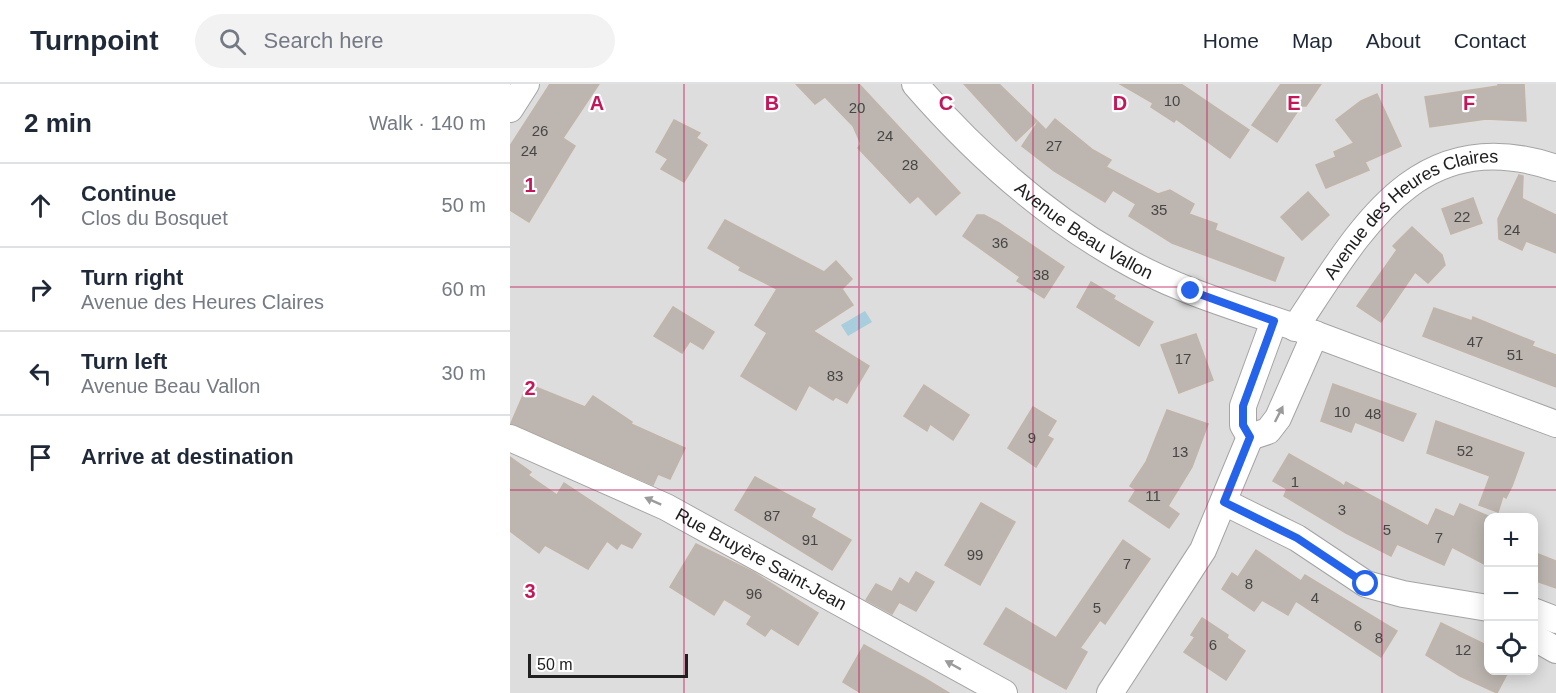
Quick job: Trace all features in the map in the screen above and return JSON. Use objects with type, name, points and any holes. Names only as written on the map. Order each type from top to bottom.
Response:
[{"type":"street","points":[[510,109],[526,84]]},
{"type":"street","name":"Avenue Beau Vallon","points":[[915,84],[967,141],[1042,205],[1119,257],[1191,291],[1556,424]]},
{"type":"street","name":"Avenue des Heures Claires","points":[[1295,328],[1278,418],[1268,431],[1250,437],[1243,425],[1243,406],[1295,328],[1368,224],[1390,198],[1416,178],[1462,161],[1489,156],[1526,159],[1556,168]]},
{"type":"street","points":[[1110,693],[1203,550],[1250,437]]},
{"type":"street","name":"Rue Bruyère Saint-Jean","points":[[510,438],[666,507],[1004,693]]},
{"type":"street","points":[[1224,502],[1297,538],[1366,584],[1403,594],[1484,607]]},
{"type":"street","points":[[1538,613],[1556,620]]},
{"type":"street","points":[[1538,640],[1556,650]]},
{"type":"shaded area","points":[[510,84],[1556,84],[1556,693],[510,693]]},
{"type":"water","points":[[865,311],[872,322],[848,336],[841,325]]},
{"type":"building","points":[[550,84],[599,84],[563,138],[575,146],[529,222],[510,210],[510,146]]},
{"type":"building","points":[[796,84],[859,84],[960,193],[936,215],[918,196],[910,203],[858,148],[861,144],[853,126],[825,97],[815,104]]},
{"type":"building","points":[[964,84],[999,84],[1037,121],[1016,141]]},
{"type":"building","points":[[1120,84],[1181,84],[1249,130],[1230,158],[1176,119],[1174,122],[1151,107],[1153,103]]},
{"type":"building","points":[[1281,84],[1321,84],[1306,106],[1301,106],[1277,142],[1252,125]]},
{"type":"building","points":[[1498,84],[1524,84],[1526,121],[1486,119],[1430,127],[1425,97],[1498,86]]},
{"type":"building","points":[[1377,94],[1401,146],[1365,162],[1369,170],[1326,188],[1316,165],[1336,157],[1334,152],[1354,143],[1336,120],[1361,101]]},
{"type":"building","points":[[1055,119],[1093,150],[1111,160],[1106,167],[1158,194],[1170,190],[1194,204],[1189,214],[1217,224],[1215,230],[1284,258],[1275,281],[1172,243],[1129,216],[1136,204],[1113,190],[1105,202],[1054,171],[1022,146],[1038,122],[1046,130]]},
{"type":"building","points":[[674,120],[700,133],[696,138],[707,145],[684,182],[661,169],[668,159],[656,152]]},
{"type":"building","points":[[1519,175],[1523,176],[1522,202],[1523,199],[1556,215],[1556,253],[1526,241],[1522,250],[1499,239],[1498,219]]},
{"type":"building","points":[[1308,192],[1329,215],[1302,240],[1281,217]]},
{"type":"building","points":[[1473,198],[1482,223],[1451,234],[1442,209]]},
{"type":"building","points":[[977,215],[984,215],[999,223],[1064,267],[1044,298],[1017,281],[1020,277],[963,236]]},
{"type":"building","points":[[725,220],[824,272],[836,261],[852,279],[842,289],[853,305],[813,331],[869,366],[847,403],[836,397],[833,400],[809,385],[796,410],[741,376],[767,333],[755,325],[777,289],[739,270],[741,267],[708,248]]},
{"type":"building","points":[[1412,227],[1442,255],[1445,265],[1428,283],[1415,272],[1381,322],[1357,306],[1397,250],[1393,246]]},
{"type":"building","points":[[1091,282],[1115,296],[1113,299],[1153,322],[1139,346],[1077,307]]},
{"type":"building","points":[[673,307],[714,332],[703,349],[690,341],[682,353],[654,336]]},
{"type":"building","points":[[1434,308],[1472,321],[1473,317],[1534,342],[1532,346],[1556,355],[1556,387],[1423,336]]},
{"type":"building","points":[[1196,334],[1213,380],[1179,393],[1161,345]]},
{"type":"building","points":[[528,384],[585,407],[593,396],[632,422],[631,424],[685,448],[670,479],[658,474],[653,485],[511,423]]},
{"type":"building","points":[[1333,384],[1416,414],[1403,441],[1355,422],[1351,432],[1321,421]]},
{"type":"building","points":[[924,385],[969,415],[953,440],[930,424],[927,431],[904,416]]},
{"type":"building","points":[[1033,407],[1056,421],[1047,436],[1053,439],[1036,467],[1008,448]]},
{"type":"building","points":[[1167,410],[1208,424],[1192,467],[1168,506],[1179,514],[1169,528],[1129,501],[1136,490],[1130,486],[1146,462]]},
{"type":"building","points":[[1436,421],[1524,453],[1512,486],[1506,498],[1503,496],[1498,512],[1479,505],[1490,476],[1427,453]]},
{"type":"building","points":[[1289,454],[1344,486],[1346,482],[1428,526],[1436,509],[1454,517],[1460,504],[1484,514],[1484,564],[1452,547],[1444,565],[1397,544],[1391,556],[1346,533],[1284,496],[1287,489],[1273,481]]},
{"type":"building","points":[[510,457],[531,472],[528,475],[557,495],[564,483],[641,534],[632,548],[621,543],[617,549],[607,541],[588,569],[545,545],[539,553],[510,531]]},
{"type":"building","points":[[755,477],[815,509],[811,517],[851,540],[832,570],[735,510]]},
{"type":"building","points":[[981,503],[1015,522],[980,585],[945,565]]},
{"type":"building","points":[[1123,540],[1150,559],[1105,624],[1100,620],[1080,648],[1087,652],[1066,689],[984,644],[1006,608],[1056,638]]},
{"type":"building","points":[[696,544],[753,572],[818,613],[798,645],[771,628],[765,636],[747,624],[752,616],[724,599],[714,615],[670,587]]},
{"type":"building","points":[[1256,550],[1301,581],[1305,575],[1397,631],[1381,657],[1296,601],[1288,615],[1262,600],[1254,611],[1222,589],[1232,573],[1238,577]]},
{"type":"building","points":[[1538,554],[1556,561],[1556,588],[1538,582]]},
{"type":"building","points":[[916,572],[934,582],[916,611],[899,602],[892,614],[866,600],[876,584],[892,592],[900,578],[909,584]]},
{"type":"building","points":[[1202,618],[1228,635],[1227,638],[1245,651],[1226,680],[1184,652],[1195,637],[1191,635]]},
{"type":"building","points":[[1441,623],[1484,644],[1484,675],[1506,675],[1497,693],[1460,676],[1426,655]]},
{"type":"building","points":[[864,645],[949,693],[861,693],[843,682]]},
{"type":"route","points":[[1191,291],[1274,321],[1243,406],[1243,425],[1250,437],[1224,502],[1297,538],[1366,584]]}]
